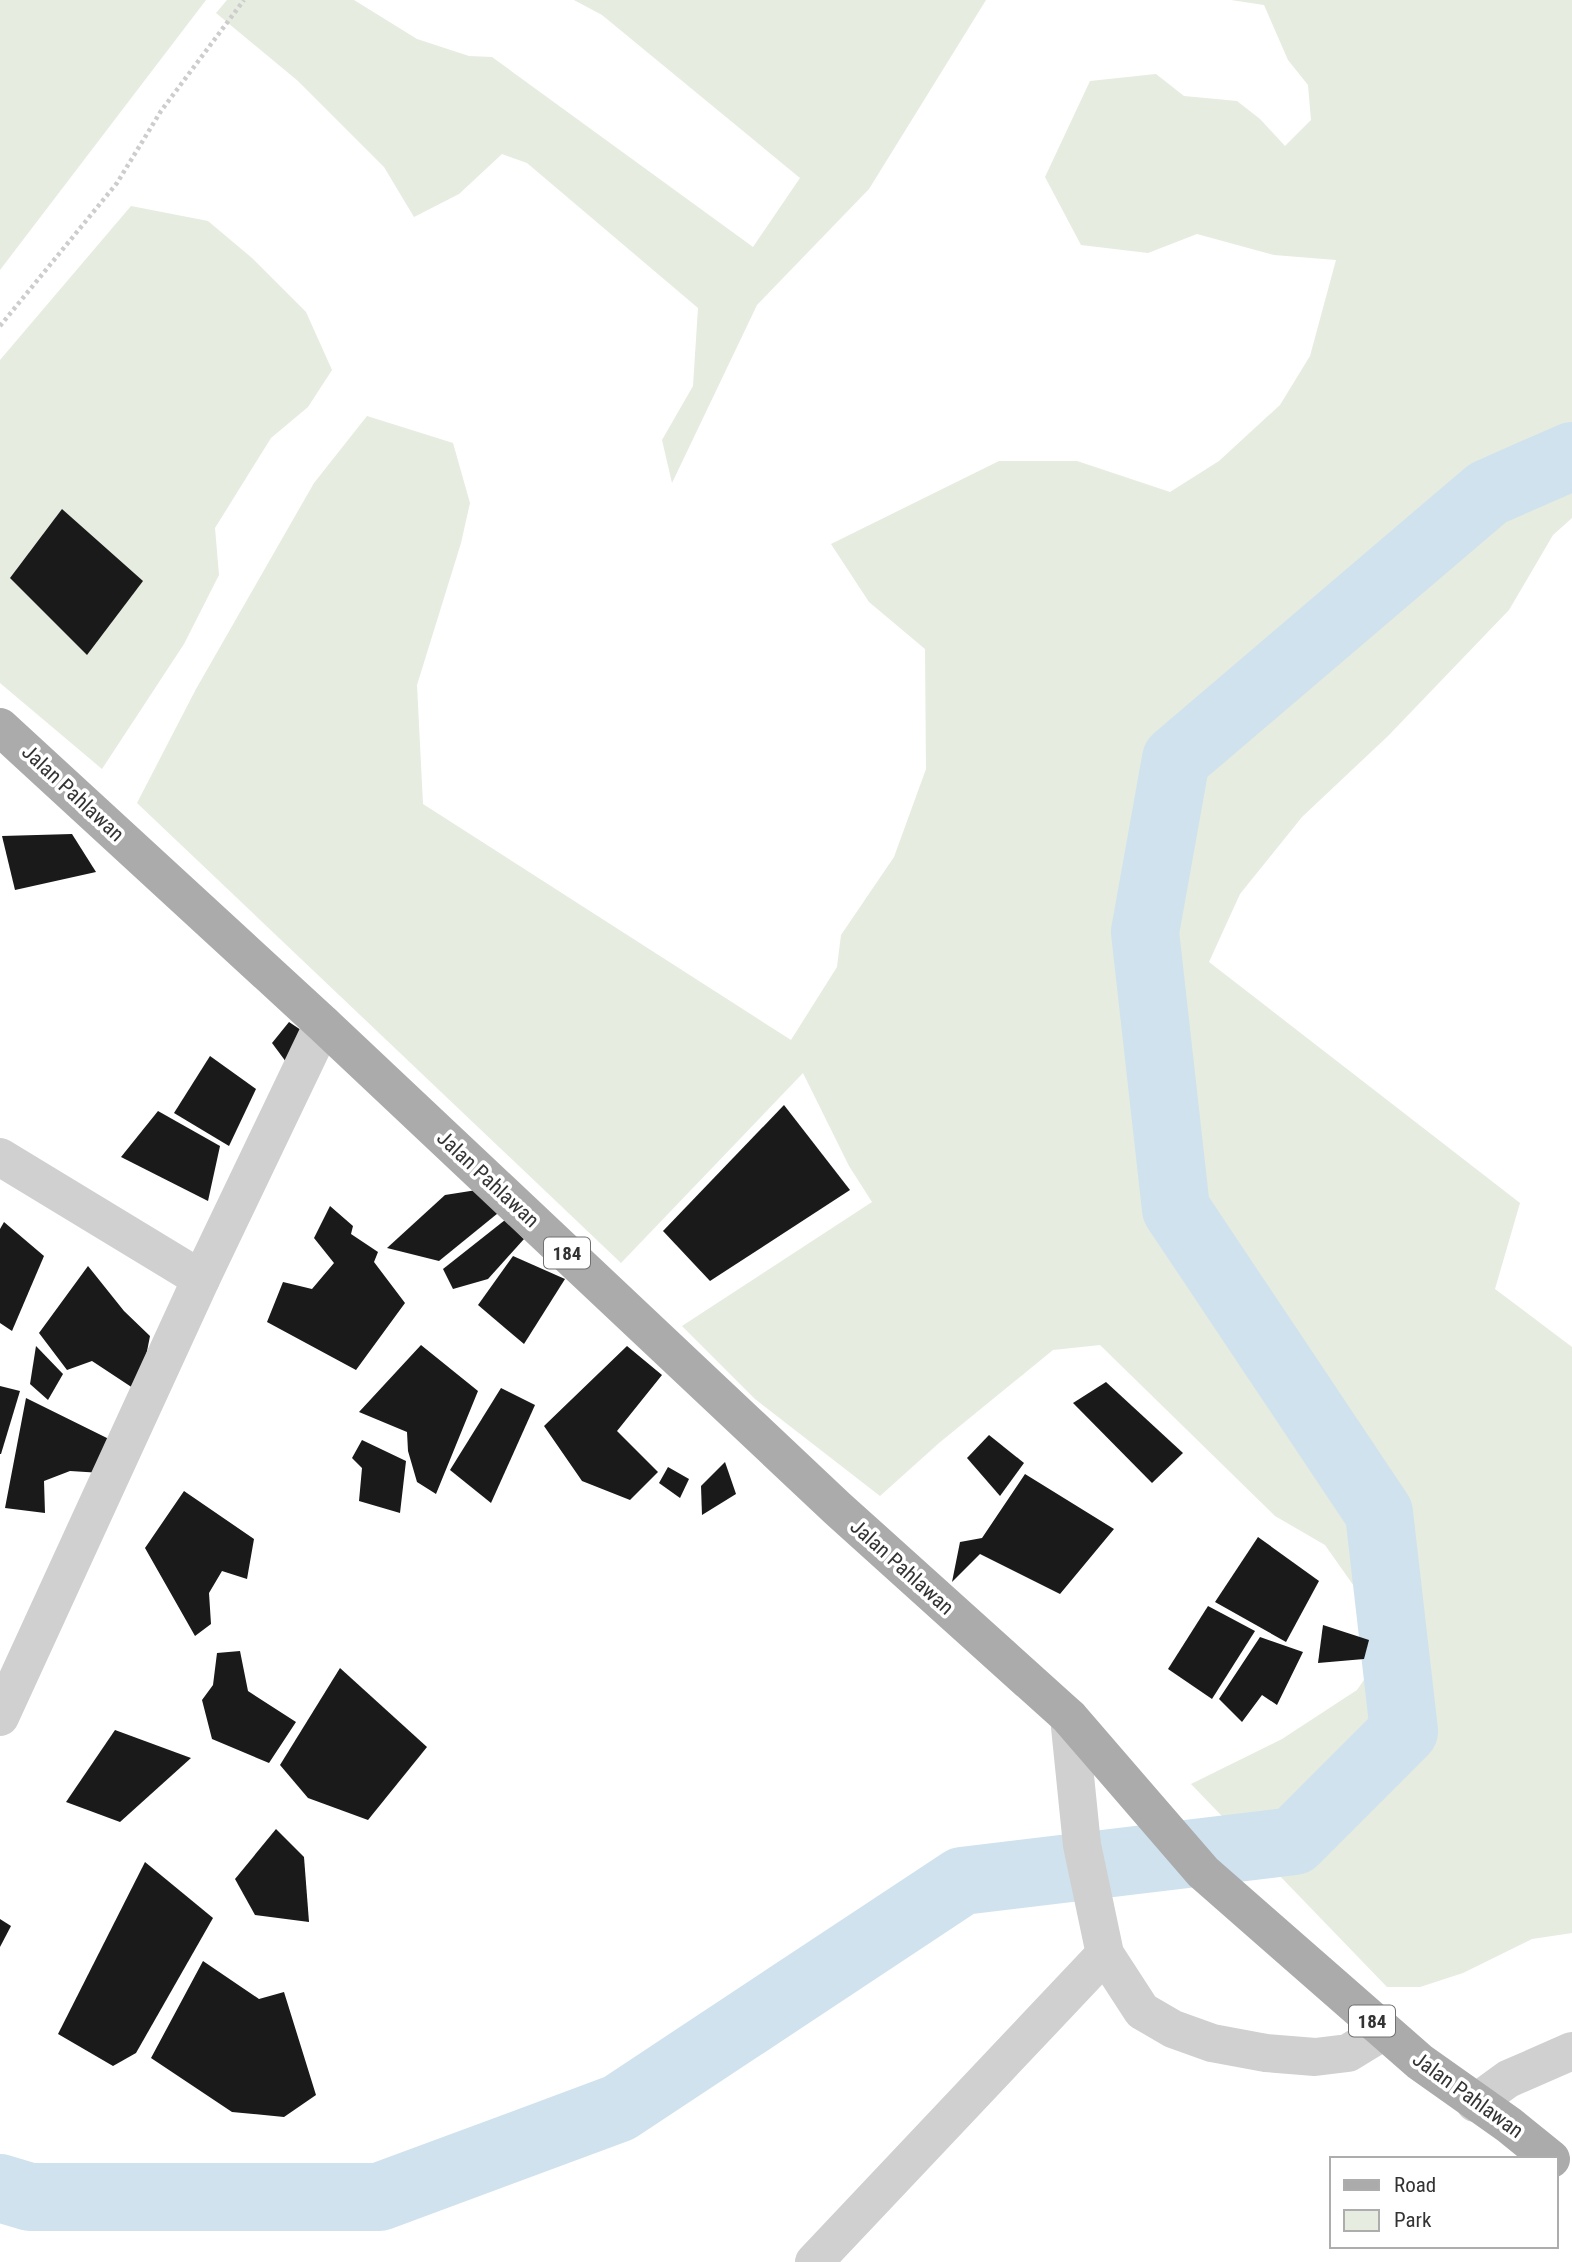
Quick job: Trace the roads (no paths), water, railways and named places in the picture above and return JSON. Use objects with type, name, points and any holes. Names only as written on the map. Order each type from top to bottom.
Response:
[{"type":"main road","name":"Jalan Pahlawan","points":[[0,727],[323,1024],[837,1508],[1069,1717],[1202,1872],[1420,2062],[1509,2125],[1549,2157]]},
{"type":"main road","points":[[1558,2165],[1572,2176]]},
{"type":"street","points":[[0,1717],[201,1279],[323,1024]]},
{"type":"street","points":[[0,1157],[201,1279]]},
{"type":"street","points":[[1069,1717],[1082,1844],[1105,1954],[1142,2011],[1173,2029],[1212,2043],[1266,2053],[1315,2057],[1348,2053],[1384,2031]]},
{"type":"street","points":[[814,2262],[1105,1954]]},
{"type":"street","points":[[1475,2103],[1508,2079],[1572,2051]]},
{"type":"waterway","points":[[0,2188],[30,2197],[379,2197],[619,2108],[962,1881],[1294,1841],[1404,1731],[1379,1513],[1176,1209],[1145,932],[1176,759],[1488,493],[1572,456]]}]
